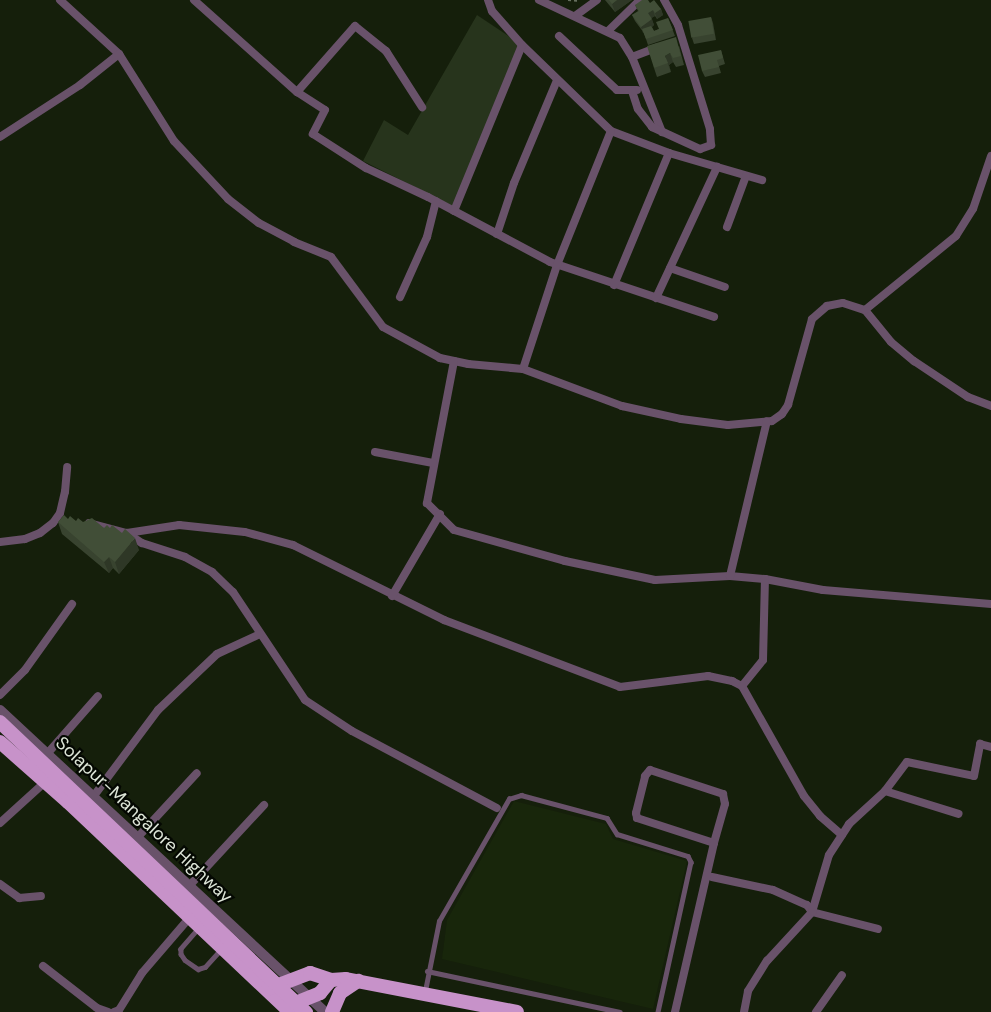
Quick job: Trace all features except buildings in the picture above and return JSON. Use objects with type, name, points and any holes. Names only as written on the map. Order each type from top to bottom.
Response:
[{"type":"highway","points":[[0,722],[306,1012]]},
{"type":"highway","points":[[0,742],[196,921],[288,1010],[320,993],[331,980]]},
{"type":"highway","points":[[266,989],[310,973],[331,980],[358,981],[517,1012]]},
{"type":"highway","points":[[332,1012],[340,993],[358,981]]},
{"type":"street","points":[[60,0],[119,54],[174,141],[199,171],[228,199],[259,223],[294,242],[331,256],[383,327],[440,358],[523,369],[622,406],[681,419],[728,425],[767,421],[783,414],[788,405],[812,319],[827,306],[843,303],[865,310],[891,342],[914,361],[968,397],[991,406]]},
{"type":"street","points":[[194,0],[297,92],[325,110],[314,134],[366,168],[436,201],[557,265],[714,317]]},
{"type":"street","points":[[488,0],[492,11],[522,45],[611,131],[669,153],[762,180]]},
{"type":"street","points":[[539,0],[620,38],[632,57],[662,132]]},
{"type":"street","points":[[575,16],[597,0]]},
{"type":"street","points":[[608,31],[640,0]]},
{"type":"street","points":[[632,91],[644,120],[662,132],[700,149],[711,145],[712,138],[678,25],[664,0]]},
{"type":"street","points":[[297,92],[355,26],[386,51],[422,107]]},
{"type":"street","points":[[559,36],[617,90],[632,91],[643,87]]},
{"type":"street","points":[[672,42],[682,38]]},
{"type":"street","points":[[454,211],[522,45]]},
{"type":"street","points":[[632,57],[662,46]]},
{"type":"street","points":[[0,137],[80,85],[119,54]]},
{"type":"street","points":[[497,234],[514,183],[556,80]]},
{"type":"street","points":[[523,369],[557,265],[611,131]]},
{"type":"street","points":[[614,285],[669,153]]},
{"type":"street","points":[[865,310],[956,236],[974,209],[991,156]]},
{"type":"street","points":[[656,298],[717,167]]},
{"type":"street","points":[[727,227],[746,176]]},
{"type":"street","points":[[400,297],[427,237],[436,201]]},
{"type":"street","points":[[670,268],[725,287]]},
{"type":"street","points":[[454,361],[427,503],[454,530],[565,561],[655,580],[730,576],[765,579],[823,590],[991,604]]},
{"type":"street","points":[[730,576],[767,421]]},
{"type":"street","points":[[375,452],[433,463]]},
{"type":"street","points":[[0,542],[25,539],[40,533],[53,523],[60,513],[67,467]]},
{"type":"street","points":[[392,596],[440,514]]},
{"type":"street","points":[[53,523],[63,522]]},
{"type":"street","points":[[83,522],[127,533],[142,543],[185,557],[212,572],[233,592],[305,700],[323,714],[497,808]]},
{"type":"street","points":[[127,533],[179,525],[245,532],[293,545],[444,620],[620,687],[708,676],[732,681],[742,686],[804,796],[820,816],[842,835]]},
{"type":"street","points":[[742,686],[763,660],[765,579]]},
{"type":"street","points":[[0,695],[25,670],[72,604]]},
{"type":"street","points":[[93,797],[158,710],[217,654],[260,634]]},
{"type":"street","points":[[47,754],[98,696]]},
{"type":"street","name":"Solapur-Mangalore Highway","points":[[0,710],[309,997]]},
{"type":"street","points":[[744,1012],[748,991],[767,961],[812,912],[829,855],[849,824],[885,791],[907,762],[974,776],[980,744],[991,747]]},
{"type":"street","points":[[675,1012],[725,804],[723,794],[654,771],[647,772],[636,813],[637,818],[714,843]]},
{"type":"street","points":[[137,838],[197,773]]},
{"type":"street","points":[[0,824],[45,782]]},
{"type":"street","points":[[885,791],[959,814]]},
{"type":"street","points":[[190,885],[264,805]]},
{"type":"street","points":[[712,877],[773,890],[807,905],[812,912],[878,929]]},
{"type":"street","points":[[0,884],[19,898],[41,896]]},
{"type":"street","points":[[118,1011],[142,973],[196,921]]},
{"type":"street","points":[[43,966],[97,1008],[108,1012]]},
{"type":"street","points":[[816,1012],[842,975]]},
{"type":"street","points":[[309,997],[325,1012]]},
{"type":"lane","points":[[425,994],[427,972],[439,921],[509,799],[521,795],[607,818],[617,834],[688,856],[690,862],[658,1012]]},
{"type":"lane","points":[[196,921],[181,949],[182,957],[198,969],[205,967],[222,947]]},
{"type":"lane","points":[[427,972],[620,1012]]},
{"type":"path","points":[[568,0],[574,2],[580,0]]},
{"type":"shaded area","points":[[477,15],[522,45],[453,206],[363,161],[384,120],[408,135]]},
{"type":"shaded area","points":[[514,801],[606,824],[613,839],[687,861],[653,1009],[442,959],[447,920]]}]
